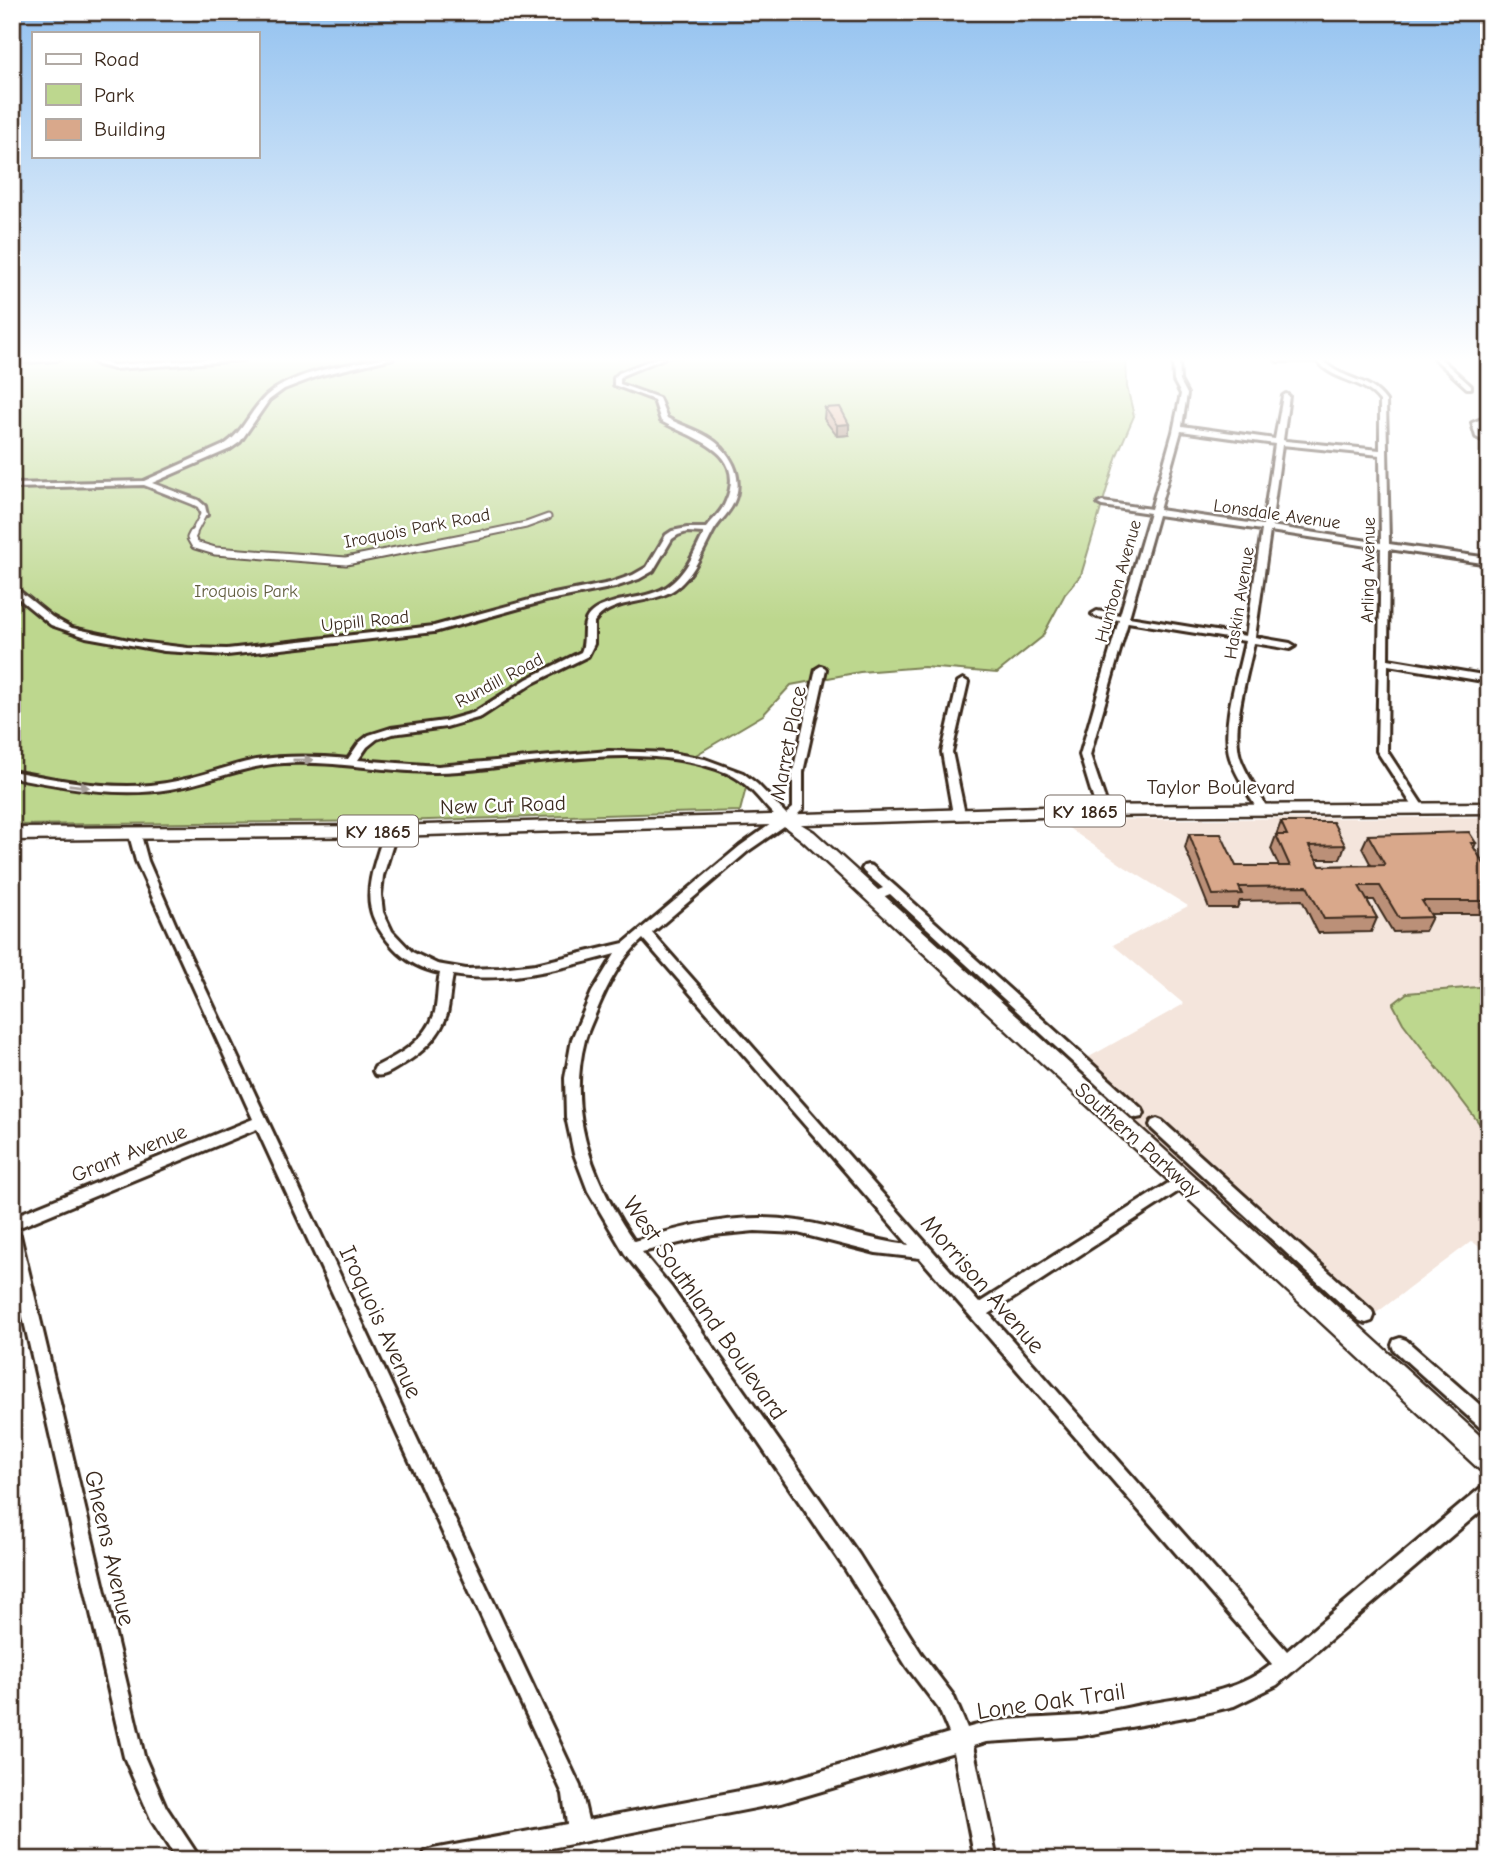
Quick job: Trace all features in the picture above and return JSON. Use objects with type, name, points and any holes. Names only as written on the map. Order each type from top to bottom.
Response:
[{"type":"main road","name":"Taylor Boulevard","points":[[786,820],[1103,811],[1489,808]]},
{"type":"main road","name":"New Cut Road","points":[[12,834],[391,831],[786,820]]},
{"type":"main road","name":"Southern Parkway","points":[[786,820],[882,893],[1095,1101],[1489,1461]]},
{"type":"street","points":[[145,483],[230,445]]},
{"type":"street","name":"Rundill Road","points":[[352,761],[363,745],[373,737],[391,731],[446,724],[477,715],[530,681],[576,660],[590,646],[589,622],[593,615],[672,588],[684,576],[709,531],[731,501],[734,484],[729,462],[713,445]]},
{"type":"street","name":"Huntoon Avenue","points":[[1103,811],[1085,755],[1173,445]]},
{"type":"street","name":"Haskin Avenue","points":[[1263,810],[1233,753],[1237,709],[1279,445]]},
{"type":"street","points":[[1312,445],[1384,453]]},
{"type":"street","name":"Arling Avenue","points":[[1384,445],[1382,751],[1420,809]]},
{"type":"street","name":"Iroquois Park Road","points":[[12,486],[145,483],[201,506],[204,513],[191,538],[198,547],[234,554],[346,561],[526,525],[548,517]]},
{"type":"street","name":"Lonsdale Avenue","points":[[1102,504],[1489,561]]},
{"type":"street","name":"Uppill Road","points":[[12,588],[52,622],[82,634],[207,652],[237,651],[435,629],[544,598],[622,583],[650,569],[669,537],[675,533],[687,530],[709,531]]},
{"type":"street","points":[[1097,614],[1290,646]]},
{"type":"street","points":[[1383,661],[1489,679]]},
{"type":"street","name":"Marret Place","points":[[786,820],[798,808],[798,772],[821,669]]},
{"type":"street","points":[[959,814],[947,752],[964,682]]},
{"type":"street","points":[[12,774],[86,787],[141,789],[190,782],[275,761],[352,761],[431,769],[628,755],[677,756],[710,764],[738,775],[786,820]]},
{"type":"street","name":"West Southland Boulevard","points":[[786,820],[756,839],[629,946],[595,997],[575,1046],[572,1120],[581,1159],[597,1196],[630,1249],[673,1303],[852,1562],[914,1660],[939,1690],[962,1741],[986,1860]]},
{"type":"street","points":[[391,831],[375,891],[378,916],[400,949],[424,962],[476,974],[528,970],[629,946]]},
{"type":"street","name":"Iroquois Avenue","points":[[135,835],[142,861],[171,928],[573,1793],[579,1831]]},
{"type":"street","points":[[868,869],[882,893],[1138,1112]]},
{"type":"street","name":"Morrison Avenue","points":[[645,933],[1286,1665]]},
{"type":"street","points":[[380,1071],[412,1052],[435,1026],[440,1017],[443,982],[448,969]]},
{"type":"street","points":[[1095,1101],[1113,1089]]},
{"type":"street","name":"Grant Avenue","points":[[12,1224],[262,1121]]},
{"type":"street","points":[[1157,1125],[1366,1317]]},
{"type":"street","points":[[978,1312],[1183,1181]]},
{"type":"street","points":[[630,1249],[684,1232],[751,1223],[799,1227],[900,1251],[923,1251]]},
{"type":"street","name":"Gheens Avenue","points":[[12,1235],[134,1758],[159,1814],[190,1860]]},
{"type":"street","points":[[1400,1345],[1489,1424]]},
{"type":"street","name":"Lone Oak Trail","points":[[433,1860],[780,1793],[986,1732],[1081,1726],[1202,1704],[1254,1688],[1286,1665],[1489,1492]]},
{"type":"shaded area","points":[[1489,817],[1489,1255],[1472,1241],[1359,1326],[1073,1066],[1184,1004],[1113,945],[1188,906],[1057,820]]},
{"type":"green space","name":"Iroquois Park","points":[[12,445],[1121,445],[1081,575],[1065,594],[1042,637],[997,673],[924,667],[860,672],[791,685],[763,715],[689,759],[710,764],[747,784],[740,811],[393,821],[12,825]]},
{"type":"green space","points":[[1489,986],[1489,1136],[1403,1023],[1393,1004],[1407,993]]},
{"type":"building","points":[[1281,822],[1333,822],[1345,845],[1309,846],[1320,866],[1385,865],[1368,835],[1469,832],[1476,843],[1471,843],[1484,864],[1489,864],[1489,901],[1422,901],[1432,917],[1399,918],[1380,886],[1359,886],[1377,918],[1324,919],[1307,886],[1239,887],[1242,894],[1213,895],[1189,834],[1221,834],[1236,866],[1290,866],[1276,835],[1287,835]]}]
